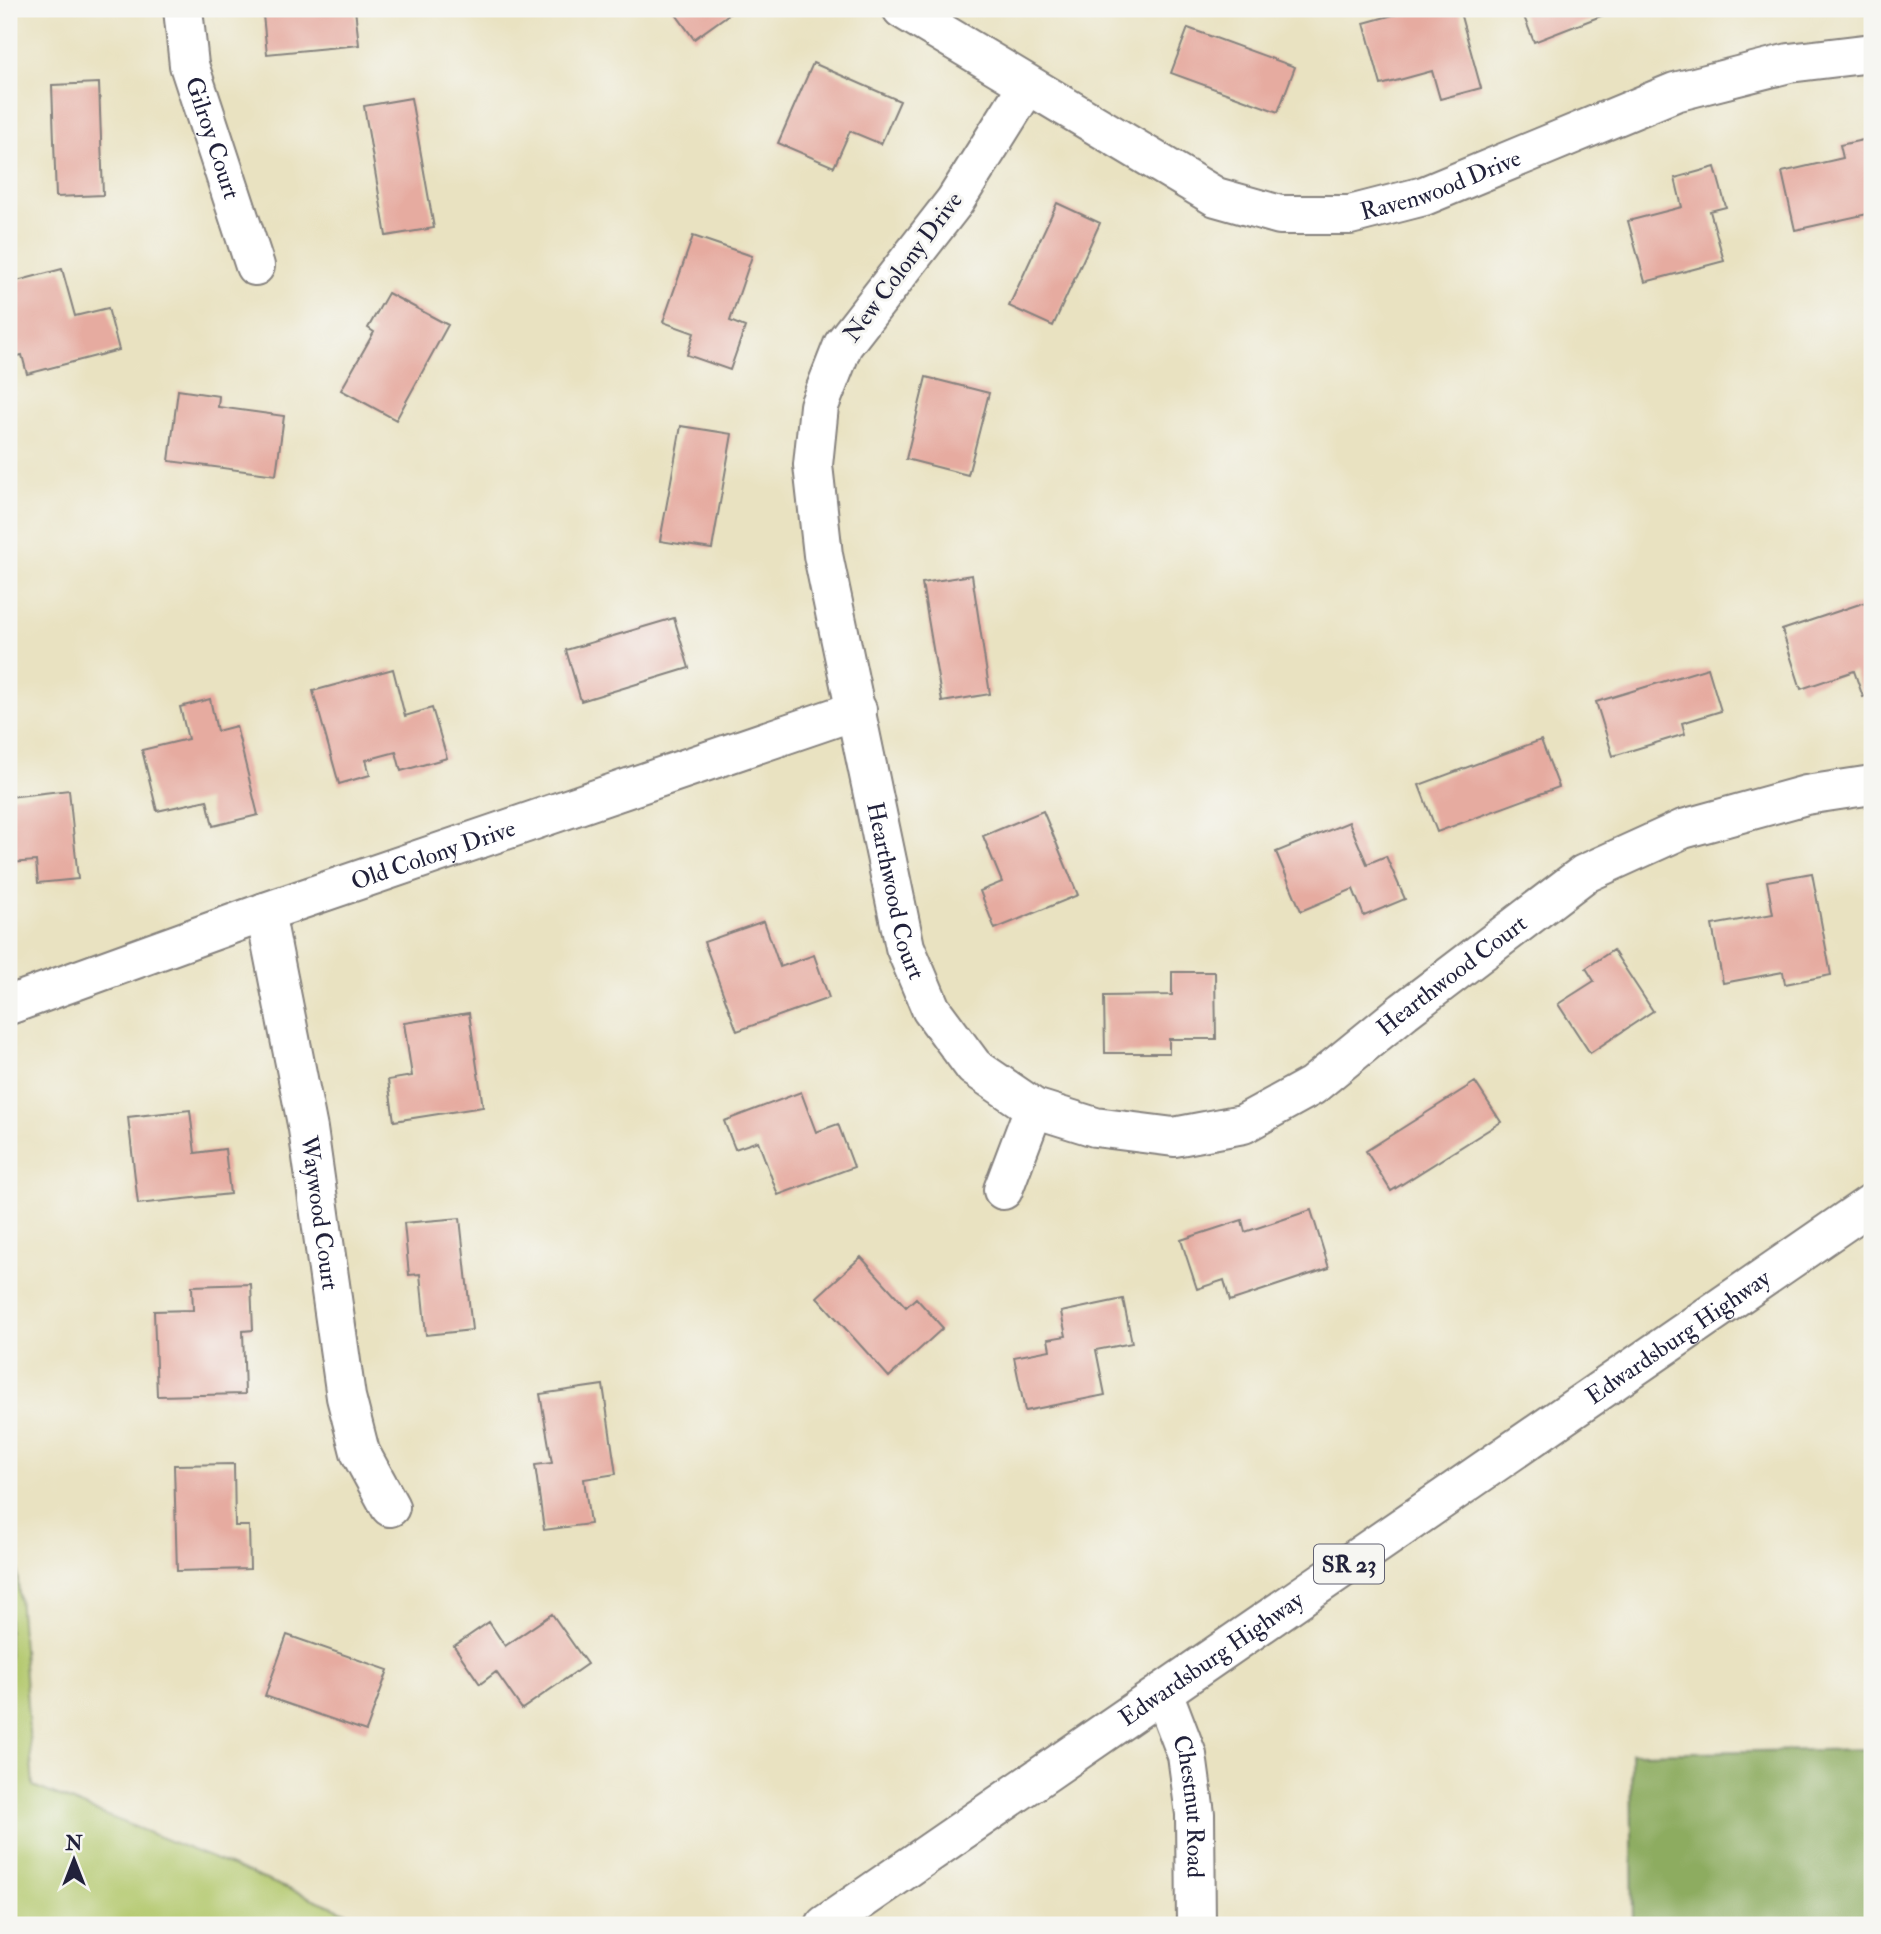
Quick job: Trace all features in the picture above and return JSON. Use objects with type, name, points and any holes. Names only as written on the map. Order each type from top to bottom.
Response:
[{"type":"street","name":"Gilroy Court","points":[[183,9],[189,65],[255,266]]},
{"type":"street","name":"Ravenwood Drive","points":[[902,9],[1216,197],[1280,215],[1350,215],[1424,196],[1675,92],[1789,63],[1872,53]]},
{"type":"street","name":"New Colony Drive","points":[[857,710],[823,555],[813,465],[819,406],[843,345],[955,201],[1027,86]]},
{"type":"street","name":"Old Colony Drive","points":[[9,1005],[265,912],[857,710]]},
{"type":"street","name":"Hearthwood Court","points":[[857,710],[905,947],[931,1009],[974,1067],[1034,1108],[1095,1127],[1174,1138],[1243,1124],[1312,1086],[1404,1011],[1584,874],[1683,829],[1805,795],[1872,785]]},
{"type":"street","name":"Waywood Court","points":[[265,912],[308,1129],[346,1397],[360,1452],[390,1507]]},
{"type":"street","points":[[1003,1190],[1034,1108]]},
{"type":"street","name":"Edwardsburg Highway","points":[[825,1925],[1872,1203]]},
{"type":"street","name":"Chestnut Road","points":[[1163,1692],[1185,1746],[1189,1767],[1195,1814],[1196,1925]]},
{"type":"green space","points":[[9,1458],[33,1786],[378,1925],[9,1925]]},
{"type":"green space","points":[[1872,1749],[1872,1925],[1633,1925],[1631,1753]]},
{"type":"building","points":[[295,9],[355,9],[359,45],[267,54],[263,15]]},
{"type":"building","points":[[672,9],[736,9],[694,39]]},
{"type":"building","points":[[1415,9],[1459,9],[1481,88],[1440,99],[1432,71],[1381,85],[1364,23]]},
{"type":"building","points":[[1521,9],[1619,9],[1534,42]]},
{"type":"building","points":[[1188,28],[1295,67],[1278,112],[1171,73]]},
{"type":"building","points":[[813,63],[900,101],[881,144],[850,131],[834,167],[778,143]]},
{"type":"building","points":[[99,83],[103,195],[56,197],[52,85]]},
{"type":"building","points":[[411,98],[434,228],[386,236],[364,106]]},
{"type":"building","points":[[1872,138],[1872,213],[1795,230],[1782,172],[1843,158],[1840,145]]},
{"type":"building","points":[[1715,167],[1726,207],[1710,211],[1724,261],[1645,282],[1628,221],[1682,207],[1675,178]]},
{"type":"building","points":[[1057,203],[1100,223],[1053,326],[1009,306]]},
{"type":"building","points":[[693,236],[752,256],[730,321],[745,327],[730,370],[687,355],[694,333],[663,322]]},
{"type":"building","points":[[62,269],[75,316],[108,308],[119,350],[27,374],[22,355],[9,358],[9,332],[14,330],[9,312],[9,283]]},
{"type":"building","points":[[388,293],[448,325],[396,420],[341,390],[374,332],[368,328]]},
{"type":"building","points":[[926,377],[989,393],[968,475],[906,459]]},
{"type":"building","points":[[178,390],[219,396],[218,407],[284,416],[276,475],[169,461]]},
{"type":"building","points":[[681,426],[732,434],[712,549],[660,541]]},
{"type":"building","points":[[972,575],[990,694],[942,702],[922,583]]},
{"type":"building","points":[[1872,600],[1872,694],[1863,697],[1854,671],[1801,689],[1782,630]]},
{"type":"building","points":[[674,618],[689,668],[581,701],[566,650]]},
{"type":"building","points":[[1708,668],[1721,711],[1682,723],[1685,734],[1613,756],[1596,702]]},
{"type":"building","points":[[393,669],[405,716],[432,708],[447,758],[401,771],[396,752],[366,760],[370,775],[339,784],[313,691]]},
{"type":"building","points":[[210,699],[217,731],[236,726],[258,815],[213,826],[207,800],[157,811],[142,750],[188,739],[180,707]]},
{"type":"building","points":[[1541,740],[1559,787],[1437,832],[1419,785]]},
{"type":"building","points":[[69,790],[78,879],[38,883],[36,861],[9,863],[9,797]]},
{"type":"building","points":[[1043,811],[1078,895],[995,929],[980,891],[1002,882],[983,836]]},
{"type":"building","points":[[1349,822],[1367,864],[1386,856],[1405,899],[1364,916],[1353,889],[1301,911],[1276,852]]},
{"type":"building","points":[[1812,873],[1831,975],[1785,984],[1783,972],[1723,983],[1712,925],[1773,914],[1767,881]]},
{"type":"building","points":[[764,921],[780,967],[814,955],[829,998],[737,1031],[704,942]]},
{"type":"building","points":[[1613,950],[1653,1011],[1590,1053],[1558,1004],[1594,981],[1586,968]]},
{"type":"building","points":[[1172,972],[1215,972],[1216,1039],[1169,1039],[1169,1053],[1105,1053],[1104,996],[1172,995]]},
{"type":"building","points":[[469,1013],[483,1107],[394,1121],[388,1080],[412,1076],[404,1023]]},
{"type":"building","points":[[1475,1082],[1501,1122],[1391,1191],[1366,1151]]},
{"type":"building","points":[[801,1092],[816,1132],[838,1124],[854,1167],[778,1195],[758,1141],[735,1149],[724,1121]]},
{"type":"building","points":[[190,1110],[195,1153],[225,1149],[230,1194],[138,1204],[128,1117]]},
{"type":"building","points":[[1311,1210],[1329,1268],[1230,1301],[1224,1280],[1197,1289],[1181,1240],[1242,1220],[1245,1232]]},
{"type":"building","points":[[460,1218],[472,1330],[426,1335],[420,1274],[409,1275],[404,1223]]},
{"type":"building","points":[[861,1257],[906,1307],[916,1298],[943,1328],[889,1377],[817,1297]]},
{"type":"building","points":[[251,1284],[253,1330],[243,1331],[245,1394],[157,1396],[154,1311],[193,1310],[192,1286]]},
{"type":"building","points":[[1123,1299],[1132,1343],[1096,1350],[1105,1395],[1025,1411],[1014,1357],[1050,1350],[1048,1339],[1066,1336],[1061,1312]]},
{"type":"building","points":[[603,1385],[616,1474],[584,1479],[590,1524],[544,1530],[535,1465],[552,1463],[540,1394]]},
{"type":"building","points":[[234,1464],[235,1526],[249,1526],[250,1569],[177,1571],[174,1465]]},
{"type":"building","points":[[552,1614],[587,1664],[522,1709],[496,1672],[480,1684],[454,1646],[489,1622],[505,1646]]},
{"type":"building","points":[[287,1635],[388,1670],[366,1731],[265,1696]]}]
